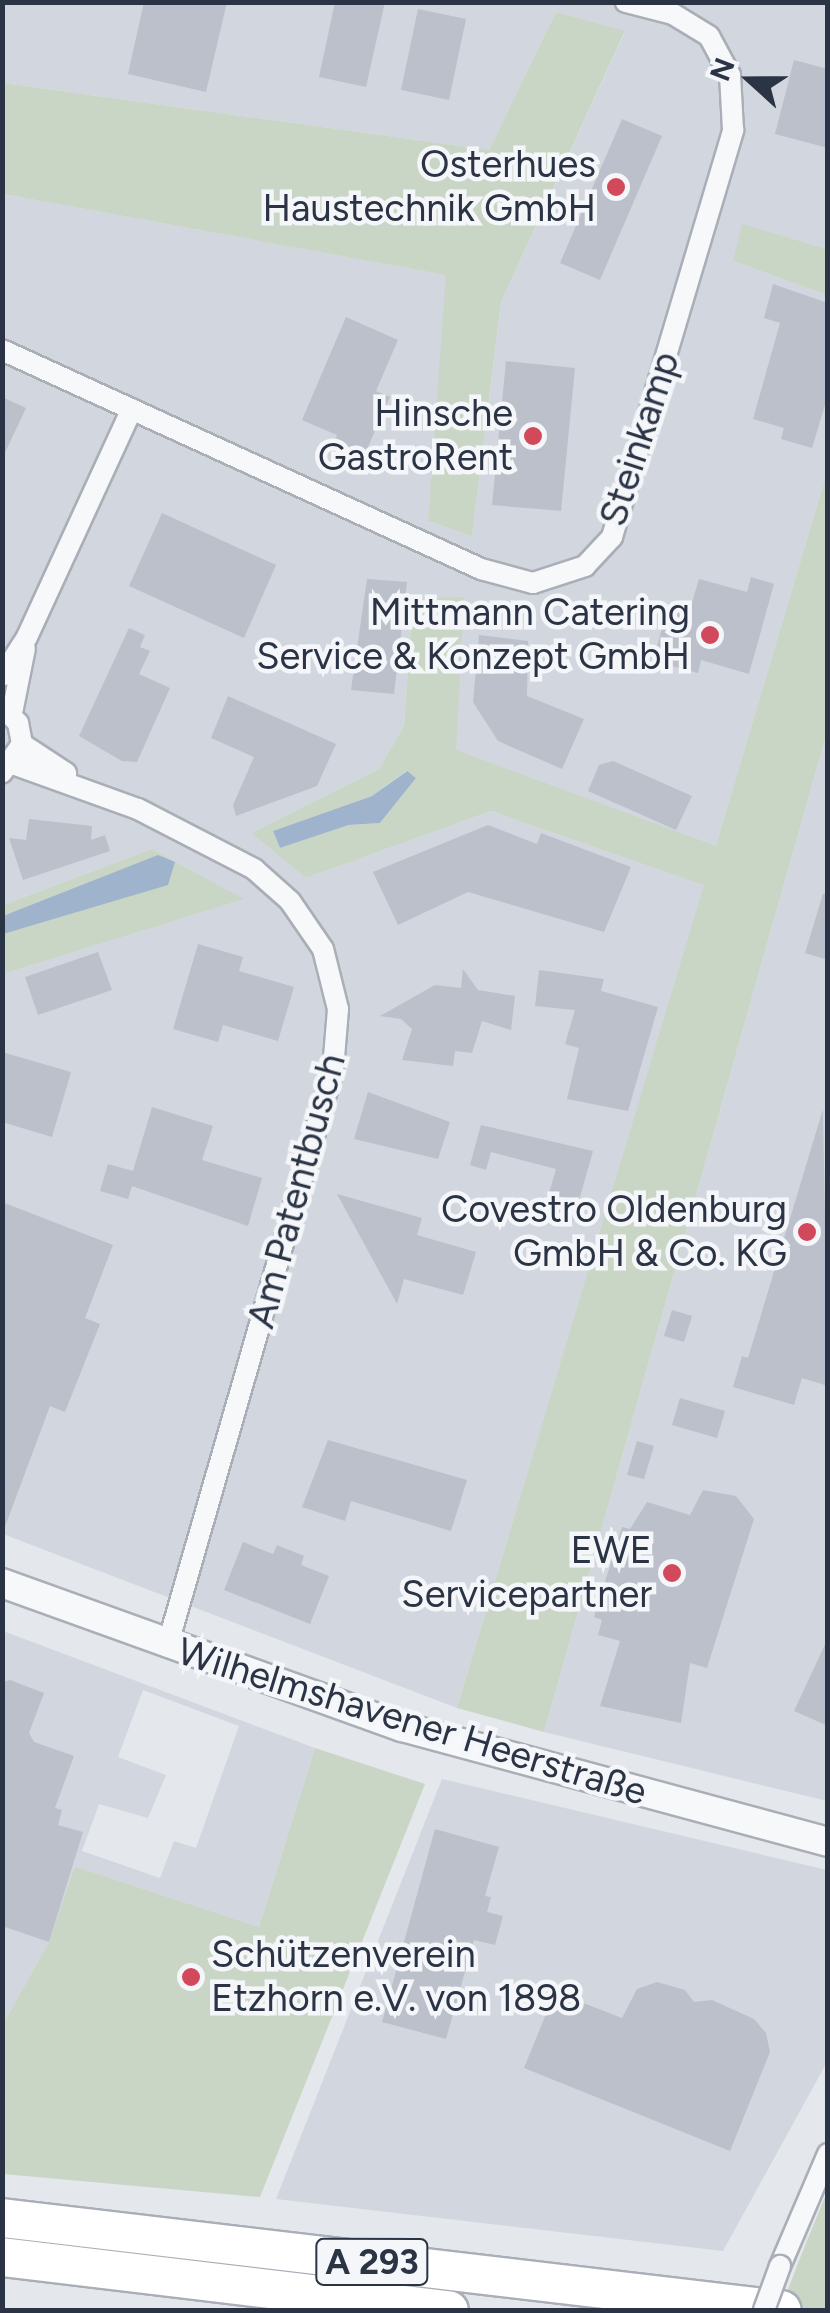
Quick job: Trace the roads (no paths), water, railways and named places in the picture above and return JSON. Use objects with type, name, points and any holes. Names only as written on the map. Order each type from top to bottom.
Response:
[{"type":"highway","name":"A 293","points":[[2,2218],[782,2310]]},
{"type":"highway","name":"A 293","points":[[2,2257],[449,2310]]},
{"type":"street","name":"Steinkamp","points":[[2,350],[481,569],[532,583],[586,566],[612,537],[733,130],[730,74],[708,36],[673,14],[626,2]]},
{"type":"street","points":[[2,676],[27,636],[132,410]]},
{"type":"street","points":[[7,710],[27,636]]},
{"type":"street","name":"Am Patentbusch","points":[[7,710],[12,761],[93,790],[230,854],[290,901],[323,950],[338,1010],[333,1070],[167,1647]]},
{"type":"street","name":"Wilhelmshavener Heerstraße","points":[[2,1584],[167,1647],[498,1758],[828,1842]]},
{"type":"street","points":[[764,2310],[828,2154]]},
{"type":"water","points":[[407,771],[416,778],[380,823],[349,825],[280,848],[273,831],[372,796]]},
{"type":"water","points":[[158,855],[175,862],[168,885],[3,934],[3,916]]},
{"type":"place","name":"Osterhues Haustechnik GmbH","points":[[616,187]]},
{"type":"place","name":"Hinsche GastroRent","points":[[533,436]]},
{"type":"place","name":"Mittmann Catering Service & Konzept GmbH","points":[[710,635]]},
{"type":"place","name":"Covestro Oldenburg GmbH & Co. KG","points":[[807,1232]]},
{"type":"place","name":"EWE Servicepartner","points":[[672,1573]]},
{"type":"place","name":"Schützenverein Etzhorn e.V. von 1898","points":[[191,1977]]}]
